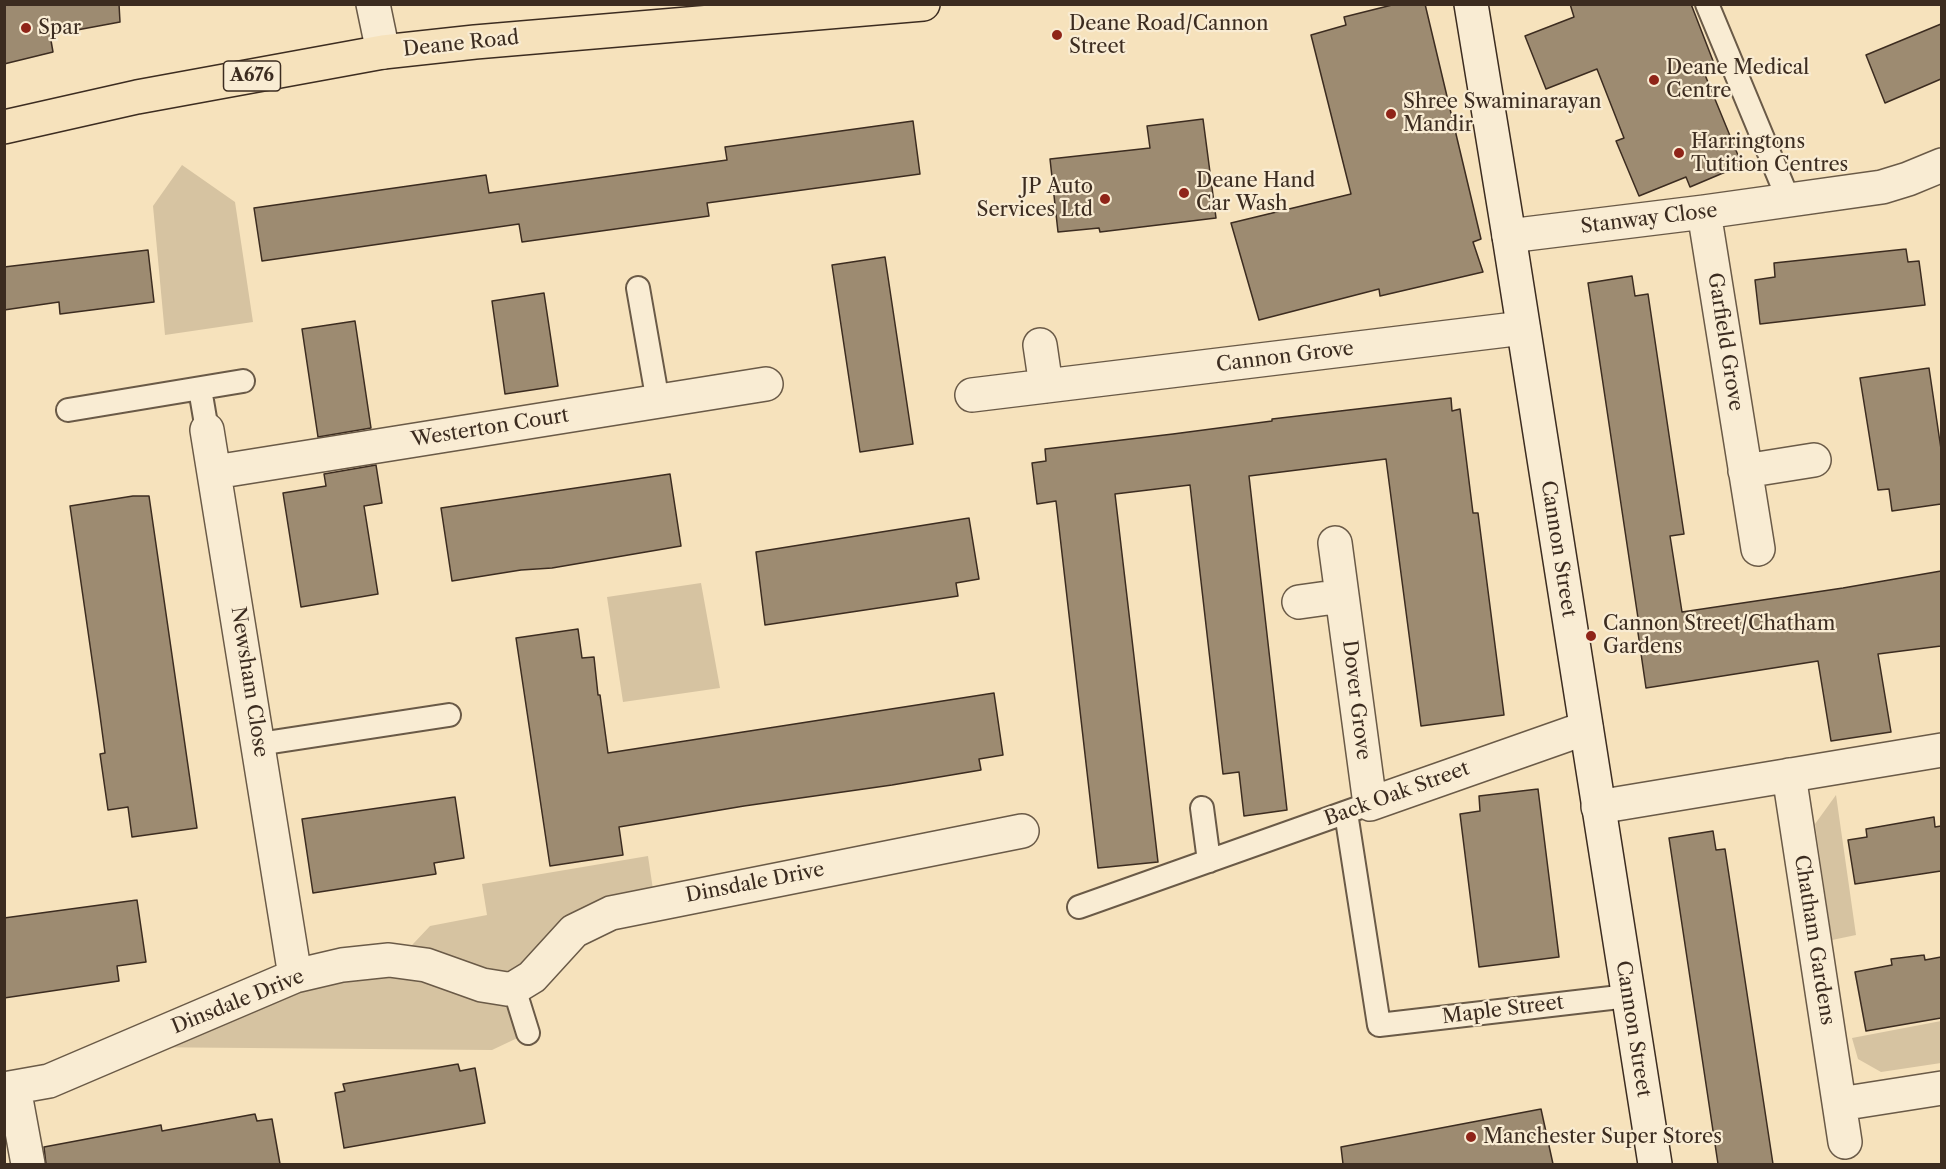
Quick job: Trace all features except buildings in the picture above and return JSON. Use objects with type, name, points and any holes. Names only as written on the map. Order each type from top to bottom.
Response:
[{"type":"main road","name":"Deane Road","points":[[4,127],[137,97],[382,52],[487,40],[923,4]]},
{"type":"street","points":[[373,4],[382,52]]},
{"type":"street","name":"Cannon Street","points":[[1471,4],[1654,1164]]},
{"type":"street","name":"Stanway Close","points":[[1509,236],[1882,187],[1941,165]]},
{"type":"street","name":"Garfield Grove","points":[[1704,212],[1758,549]]},
{"type":"street","name":"Cannon Grove","points":[[972,395],[1523,328]]},
{"type":"street","points":[[1040,345],[1046,386]]},
{"type":"street","name":"Westerton Court","points":[[215,472],[766,384]]},
{"type":"street","name":"Newsham Close","points":[[207,430],[295,976]]},
{"type":"street","points":[[1745,471],[1814,460]]},
{"type":"street","name":"Dover Grove","points":[[1335,543],[1342,596],[1358,808]]},
{"type":"street","points":[[1299,602],[1342,596]]},
{"type":"street","name":"Back Oak Street","points":[[1358,808],[1586,728]]},
{"type":"street","points":[[1598,807],[1941,750]]},
{"type":"street","name":"Chatham Gardens","points":[[1788,776],[1845,1142]]},
{"type":"street","name":"Dinsdale Drive","points":[[9,1089],[49,1081],[295,976],[342,965],[389,960],[426,965],[482,985],[514,988],[532,977],[574,931],[610,913],[1022,831]]},
{"type":"street","points":[[1839,1104],[1941,1088]]},
{"type":"street","points":[[9,1089],[28,1164]]},
{"type":"lane","points":[[1707,4],[1789,201]]},
{"type":"lane","points":[[638,288],[658,402]]},
{"type":"lane","points":[[68,410],[243,381]]},
{"type":"lane","name":"Newsham Close","points":[[200,389],[207,430]]},
{"type":"lane","points":[[259,744],[449,715]]},
{"type":"lane","points":[[1202,808],[1209,861]]},
{"type":"lane","name":"Back Oak Street","points":[[1079,907],[1358,808]]},
{"type":"lane","name":"Maple Street","points":[[1358,808],[1379,1024],[1628,996]]},
{"type":"lane","points":[[514,988],[528,1033]]},
{"type":"shaded area","points":[[182,165],[235,202],[253,322],[165,335],[153,206]]},
{"type":"shaded area","points":[[701,583],[720,688],[623,702],[607,597]]},
{"type":"shaded area","points":[[1836,795],[1856,935],[1832,940],[1815,824]]},
{"type":"shaded area","points":[[648,856],[655,903],[583,926],[514,988],[528,1033],[492,1050],[129,1047],[342,965],[397,961],[430,926],[487,915],[482,884]]},
{"type":"shaded area","points":[[1941,1021],[1941,1063],[1881,1072],[1858,1059],[1852,1038]]},
{"type":"place","name":"Spar","points":[[26,28]]},
{"type":"place","name":"Deane Road/Cannon Street","points":[[1057,35]]},
{"type":"place","name":"Deane Medical Centre","points":[[1654,80]]},
{"type":"place","name":"Shree Swaminarayan Mandir","points":[[1391,114]]},
{"type":"place","name":"Harringtons Tutition Centres","points":[[1679,153]]},
{"type":"place","name":"Deane Hand Car Wash","points":[[1184,193]]},
{"type":"place","name":"JP Auto Services Ltd","points":[[1105,199]]},
{"type":"place","name":"Cannon Street/Chatham Gardens","points":[[1591,636]]},
{"type":"place","name":"Manchester Super Stores","points":[[1471,1137]]}]
